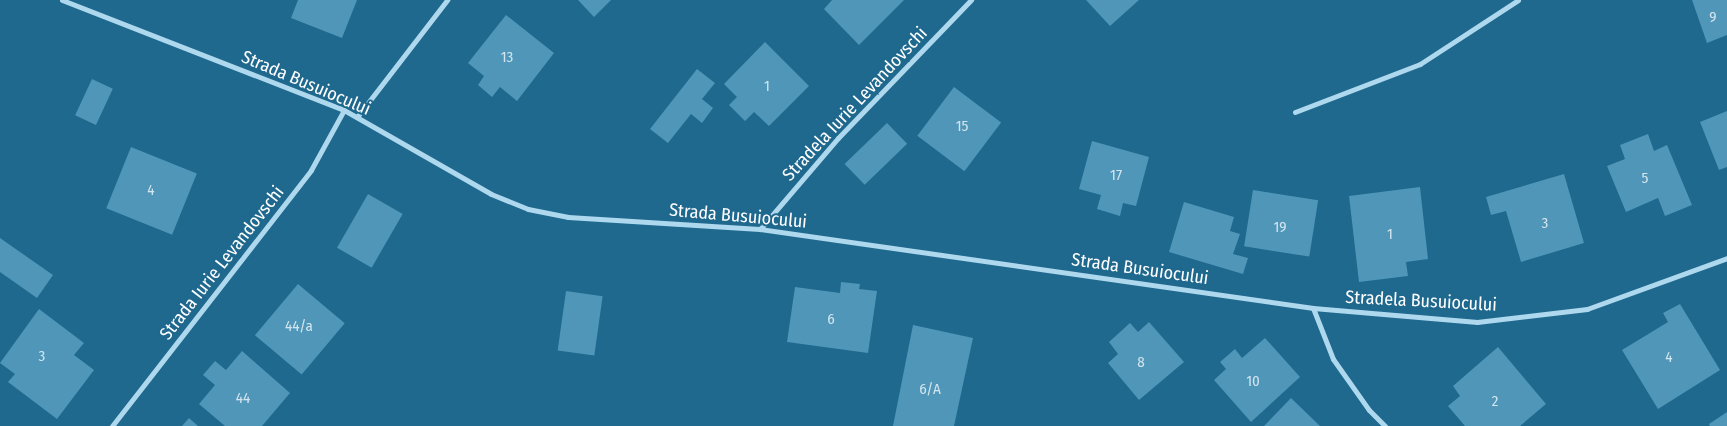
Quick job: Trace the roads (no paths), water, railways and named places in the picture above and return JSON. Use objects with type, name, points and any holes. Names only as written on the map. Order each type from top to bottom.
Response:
[{"type":"street","name":"Strada Busuiocului","points":[[62,0],[344,110],[466,181],[528,209],[568,217],[760,229],[1313,308]]},
{"type":"street","points":[[357,117],[447,0]]},
{"type":"street","name":"Stradela Iurie Levandovschi","points":[[760,229],[838,138],[972,0]]},
{"type":"street","points":[[1295,112],[1420,64],[1518,0]]},
{"type":"street","name":"Strada Iurie Levandovschi","points":[[112,426],[311,170],[344,110]]},
{"type":"street","name":"Stradela Busuiocului","points":[[1313,308],[1477,322],[1507,320],[1587,309],[1727,258]]},
{"type":"street","points":[[1313,308],[1333,360],[1369,410],[1384,426]]}]
